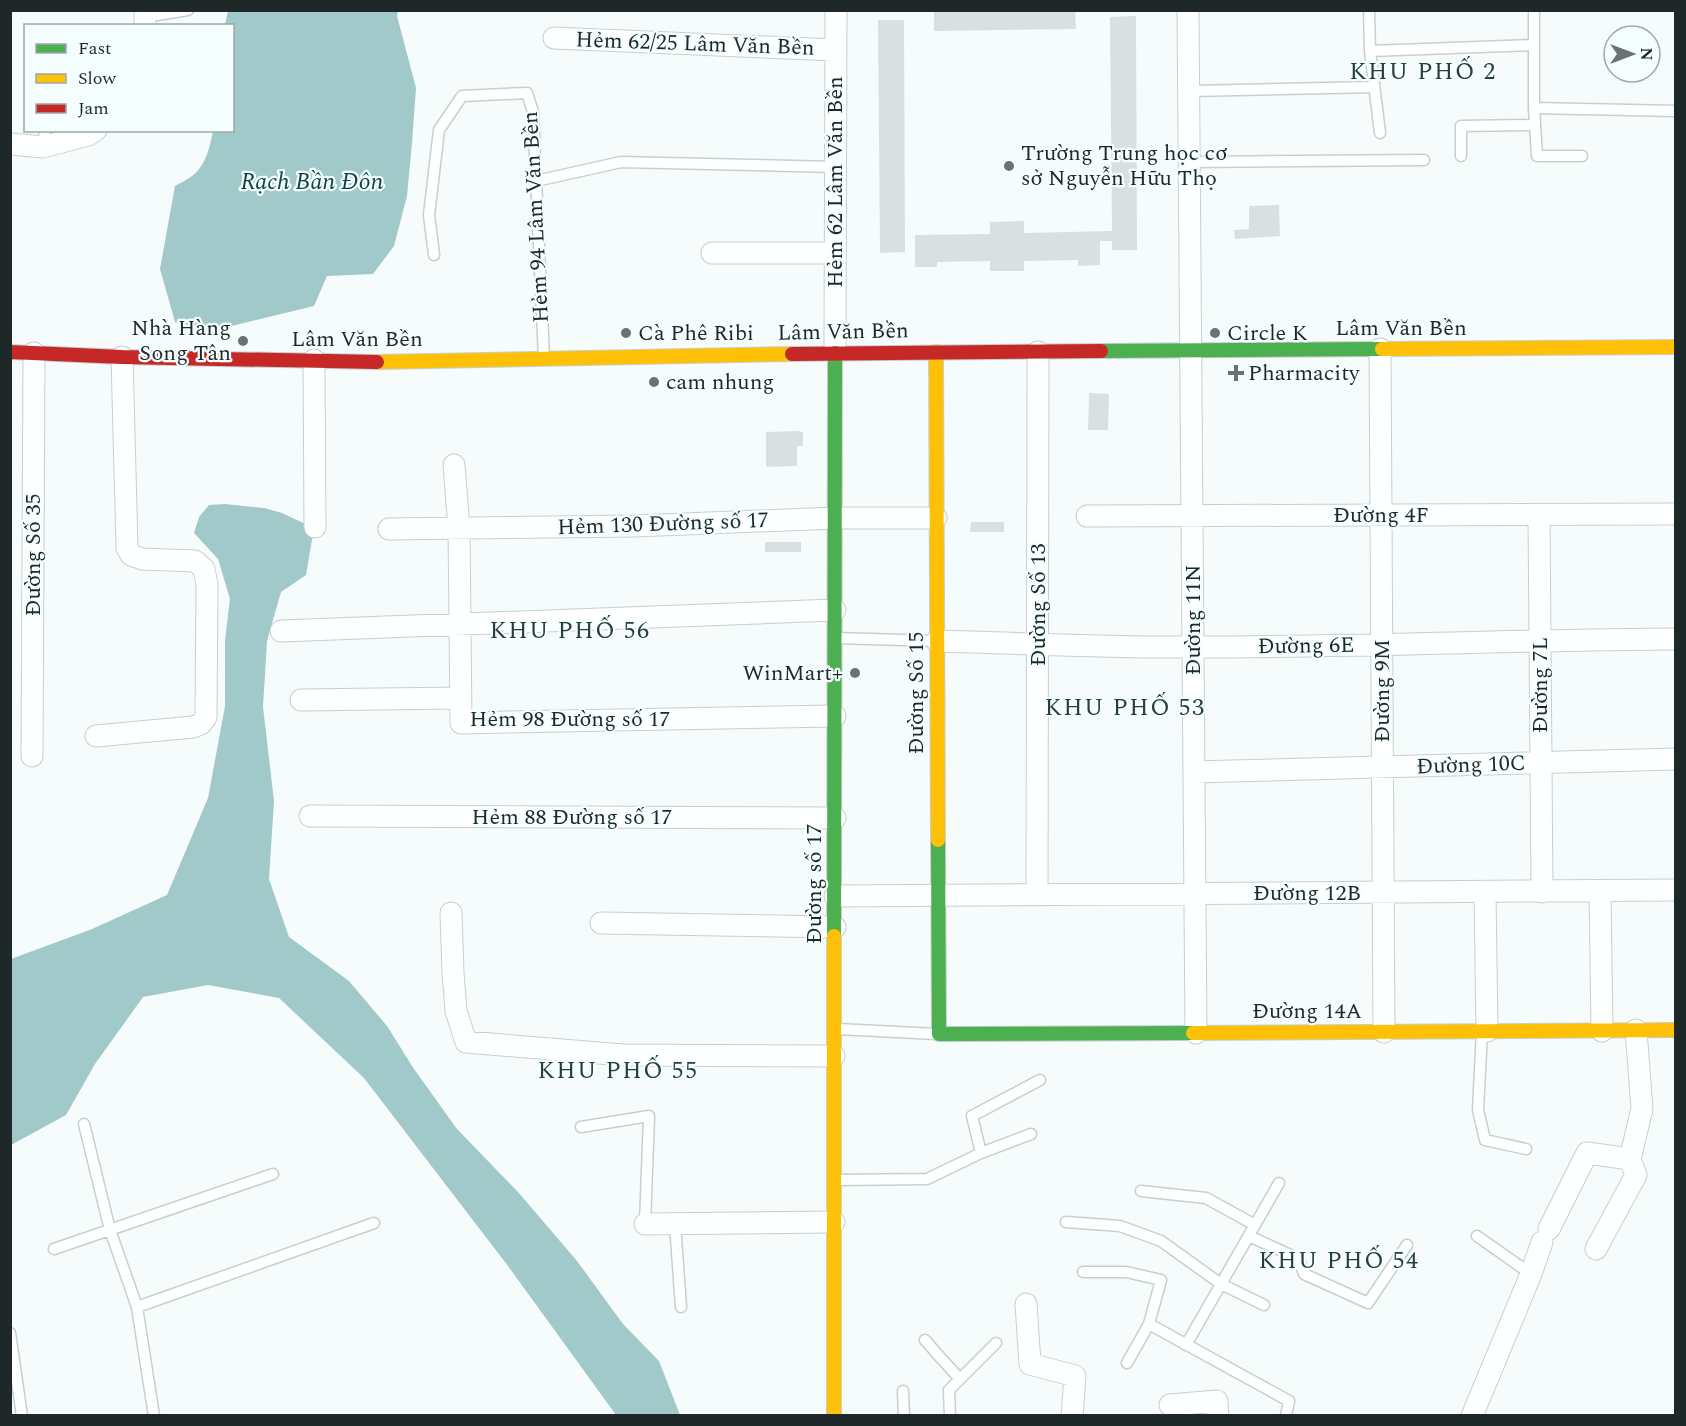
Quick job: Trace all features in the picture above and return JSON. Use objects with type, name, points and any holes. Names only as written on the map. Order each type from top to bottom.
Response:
[{"type":"street","name":"Hẻm 62 Lâm Văn Bền","points":[[835,353],[836,10]]},
{"type":"street","name":"Đường 11N","points":[[1188,10],[1196,1033]]},
{"type":"street","name":"Hẻm 62/25 Lâm Văn Bền","points":[[554,38],[836,50]]},
{"type":"street","points":[[10,144],[88,135],[93,132]]},
{"type":"street","points":[[712,253],[835,253]]},
{"type":"street","name":"Lâm Văn Bền","points":[[10,352],[122,357],[362,362],[835,353],[1676,347]]},
{"type":"street","name":"Đường 9M","points":[[1380,349],[1384,1032]]},
{"type":"street","name":"Đường Số 15","points":[[936,352],[939,1034]]},
{"type":"street","name":"Đường Số 13","points":[[1037,895],[1038,352]]},
{"type":"street","name":"Đường Số 35","points":[[32,756],[34,353]]},
{"type":"street","name":"Đường số 17","points":[[834,1416],[835,353]]},
{"type":"street","points":[[96,736],[193,727],[201,724],[206,717],[207,585],[204,569],[195,561],[142,559],[131,555],[127,548],[122,357]]},
{"type":"street","points":[[314,360],[315,527]]},
{"type":"street","name":"Hẻm 98 Đường số 17","points":[[454,465],[459,528],[461,723],[835,716]]},
{"type":"street","name":"Đường 4F","points":[[1087,516],[1676,514]]},
{"type":"street","name":"Đường 7L","points":[[1539,515],[1542,892]]},
{"type":"street","name":"Hẻm 130 Đường số 17","points":[[389,529],[635,526],[835,518],[936,518]]},
{"type":"street","points":[[281,631],[835,610]]},
{"type":"street","name":"Đường 6E","points":[[937,641],[1193,647],[1676,639]]},
{"type":"street","points":[[301,700],[460,698]]},
{"type":"street","name":"Đường 10C","points":[[1194,772],[1676,759]]},
{"type":"street","name":"Hẻm 88 Đường số 17","points":[[310,816],[835,818]]},
{"type":"street","name":"Đường 12B","points":[[835,896],[1676,890]]},
{"type":"street","points":[[1600,891],[1602,1030]]},
{"type":"street","points":[[1485,892],[1485,1031]]},
{"type":"street","points":[[451,913],[456,1011],[466,1042],[623,1055],[834,1056]]},
{"type":"street","points":[[601,923],[835,927]]},
{"type":"street","points":[[1596,1249],[1636,1174],[1630,1159],[1642,1109],[1636,1030]]},
{"type":"street","name":"Đường 14A","points":[[939,1034],[1676,1030]]},
{"type":"street","points":[[1472,1416],[1532,1274],[1545,1235],[1587,1153],[1630,1159]]},
{"type":"street","points":[[645,1224],[834,1222]]},
{"type":"street","points":[[1026,1304],[1030,1364],[1075,1376],[1072,1416]]},
{"type":"street","points":[[1170,1405],[1216,1401],[1218,1416]]},
{"type":"lane","points":[[143,21],[189,10]]},
{"type":"lane","points":[[1369,10],[1370,51],[1380,133]]},
{"type":"lane","points":[[1534,10],[1534,108],[1537,156],[1582,156]]},
{"type":"lane","points":[[1370,51],[1534,45]]},
{"type":"lane","points":[[1189,91],[1374,87]]},
{"type":"lane","name":"Hẻm 94 Lâm Văn Bền","points":[[434,255],[429,215],[439,130],[462,96],[526,93],[533,112],[544,358]]},
{"type":"lane","points":[[1534,108],[1676,111]]},
{"type":"lane","points":[[1461,156],[1461,126],[1535,125]]},
{"type":"lane","points":[[1190,162],[1424,160]]},
{"type":"lane","points":[[536,181],[621,162],[835,168]]},
{"type":"lane","points":[[835,638],[937,641]]},
{"type":"lane","points":[[834,1029],[939,1034]]},
{"type":"lane","points":[[1485,1031],[1478,1110],[1485,1140],[1526,1149]]},
{"type":"lane","points":[[981,1154],[972,1116],[1040,1080]]},
{"type":"lane","points":[[581,1127],[649,1116],[645,1224]]},
{"type":"lane","points":[[84,1124],[110,1230],[137,1307],[154,1416]]},
{"type":"lane","points":[[834,1180],[927,1179],[1031,1134]]},
{"type":"lane","points":[[54,1249],[273,1174]]},
{"type":"lane","points":[[1186,1345],[1280,1182]]},
{"type":"lane","points":[[1141,1191],[1206,1198],[1255,1225]]},
{"type":"lane","points":[[1066,1222],[1120,1226],[1161,1241],[1221,1284],[1264,1305]]},
{"type":"lane","points":[[137,1307],[374,1223]]},
{"type":"lane","points":[[675,1224],[681,1307]]},
{"type":"lane","points":[[1249,1236],[1299,1259],[1304,1274],[1368,1303],[1407,1245]]},
{"type":"lane","points":[[1477,1236],[1532,1274]]},
{"type":"lane","points":[[1083,1272],[1126,1272],[1161,1280],[1149,1324],[1127,1363]]},
{"type":"lane","points":[[1149,1324],[1289,1401],[1286,1416]]},
{"type":"lane","points":[[10,1333],[22,1416]]},
{"type":"lane","points":[[925,1340],[960,1379]]},
{"type":"lane","points":[[950,1416],[949,1390],[996,1343]]},
{"type":"lane","points":[[903,1391],[904,1416]]},
{"type":"water","name":"Rạch Bần Đôn","points":[[228,11],[398,11],[397,16],[416,88],[407,196],[394,246],[373,274],[327,276],[314,306],[211,331],[175,322],[160,269],[175,186],[192,176],[201,167],[207,155],[213,132],[234,132],[234,24],[225,24]]},
{"type":"water","points":[[225,504],[264,508],[282,513],[314,528],[306,575],[281,592],[267,641],[263,707],[274,801],[269,879],[289,937],[349,981],[387,1026],[414,1069],[457,1129],[518,1192],[577,1261],[623,1324],[659,1361],[680,1415],[616,1415],[508,1266],[364,1078],[279,998],[208,985],[143,997],[95,1064],[66,1115],[11,1145],[11,959],[92,929],[167,895],[208,798],[225,706],[225,640],[230,599],[218,559],[194,533],[199,517],[209,505]]},
{"type":"building","points":[[934,10],[1075,10],[1076,29],[934,31]]},
{"type":"building","name":"Trường Trung học cơ sở Nguyễn Hữu Thọ","points":[[1136,16],[1137,250],[1112,250],[1112,241],[1100,241],[1100,265],[1078,266],[1078,260],[1024,261],[1024,271],[990,271],[990,261],[937,262],[937,267],[915,267],[915,235],[990,234],[990,222],[1024,221],[1024,233],[1112,231],[1110,17]]},
{"type":"building","points":[[878,20],[904,20],[905,252],[880,253]]},
{"type":"building","points":[[1279,205],[1280,236],[1235,239],[1234,230],[1249,229],[1249,206]]},
{"type":"building","points":[[1089,393],[1109,394],[1108,430],[1088,430]]},
{"type":"building","points":[[766,432],[803,432],[803,446],[797,446],[797,466],[766,467]]},
{"type":"building","points":[[971,522],[1004,522],[1004,532],[970,532]]},
{"type":"building","points":[[765,542],[801,542],[801,552],[765,552]]},
{"type":"traffic: fast","points":[[1101,351],[1382,349]]},
{"type":"traffic: fast","points":[[834,936],[835,353]]},
{"type":"traffic: fast","points":[[938,840],[939,1034],[1193,1033]]},
{"type":"traffic: slow","points":[[1382,349],[1676,347]]},
{"type":"traffic: slow","points":[[936,352],[938,840]]},
{"type":"traffic: slow","points":[[377,362],[792,354]]},
{"type":"traffic: slow","points":[[834,936],[834,1416]]},
{"type":"traffic: slow","points":[[1193,1033],[1676,1030]]},
{"type":"traffic: jam","points":[[792,354],[1101,351]]},
{"type":"traffic: jam","points":[[10,352],[122,357],[377,362]]},
{"type":"place","name":"Trường Trung học cơ sở Nguyễn Hữu Thọ","points":[[1009,166]]},
{"type":"place","name":"Cà Phê Ribi","points":[[626,333]]},
{"type":"place","name":"Circle K","points":[[1215,333]]},
{"type":"place","name":"Nhà Hàng Song Tân","points":[[243,341]]},
{"type":"place","name":"Pharmacity","points":[[1236,373]]},
{"type":"place","name":"cam nhung","points":[[654,382]]},
{"type":"place","name":"WinMart+","points":[[855,673]]},
{"type":"district","name":"KHU PHỐ 2","points":[[1423,72]]},
{"type":"district","name":"KHU PHỐ 56","points":[[570,631]]},
{"type":"district","name":"KHU PHỐ 53","points":[[1125,708]]},
{"type":"district","name":"KHU PHỐ 55","points":[[618,1071]]},
{"type":"district","name":"KHU PHỐ 54","points":[[1339,1261]]}]
